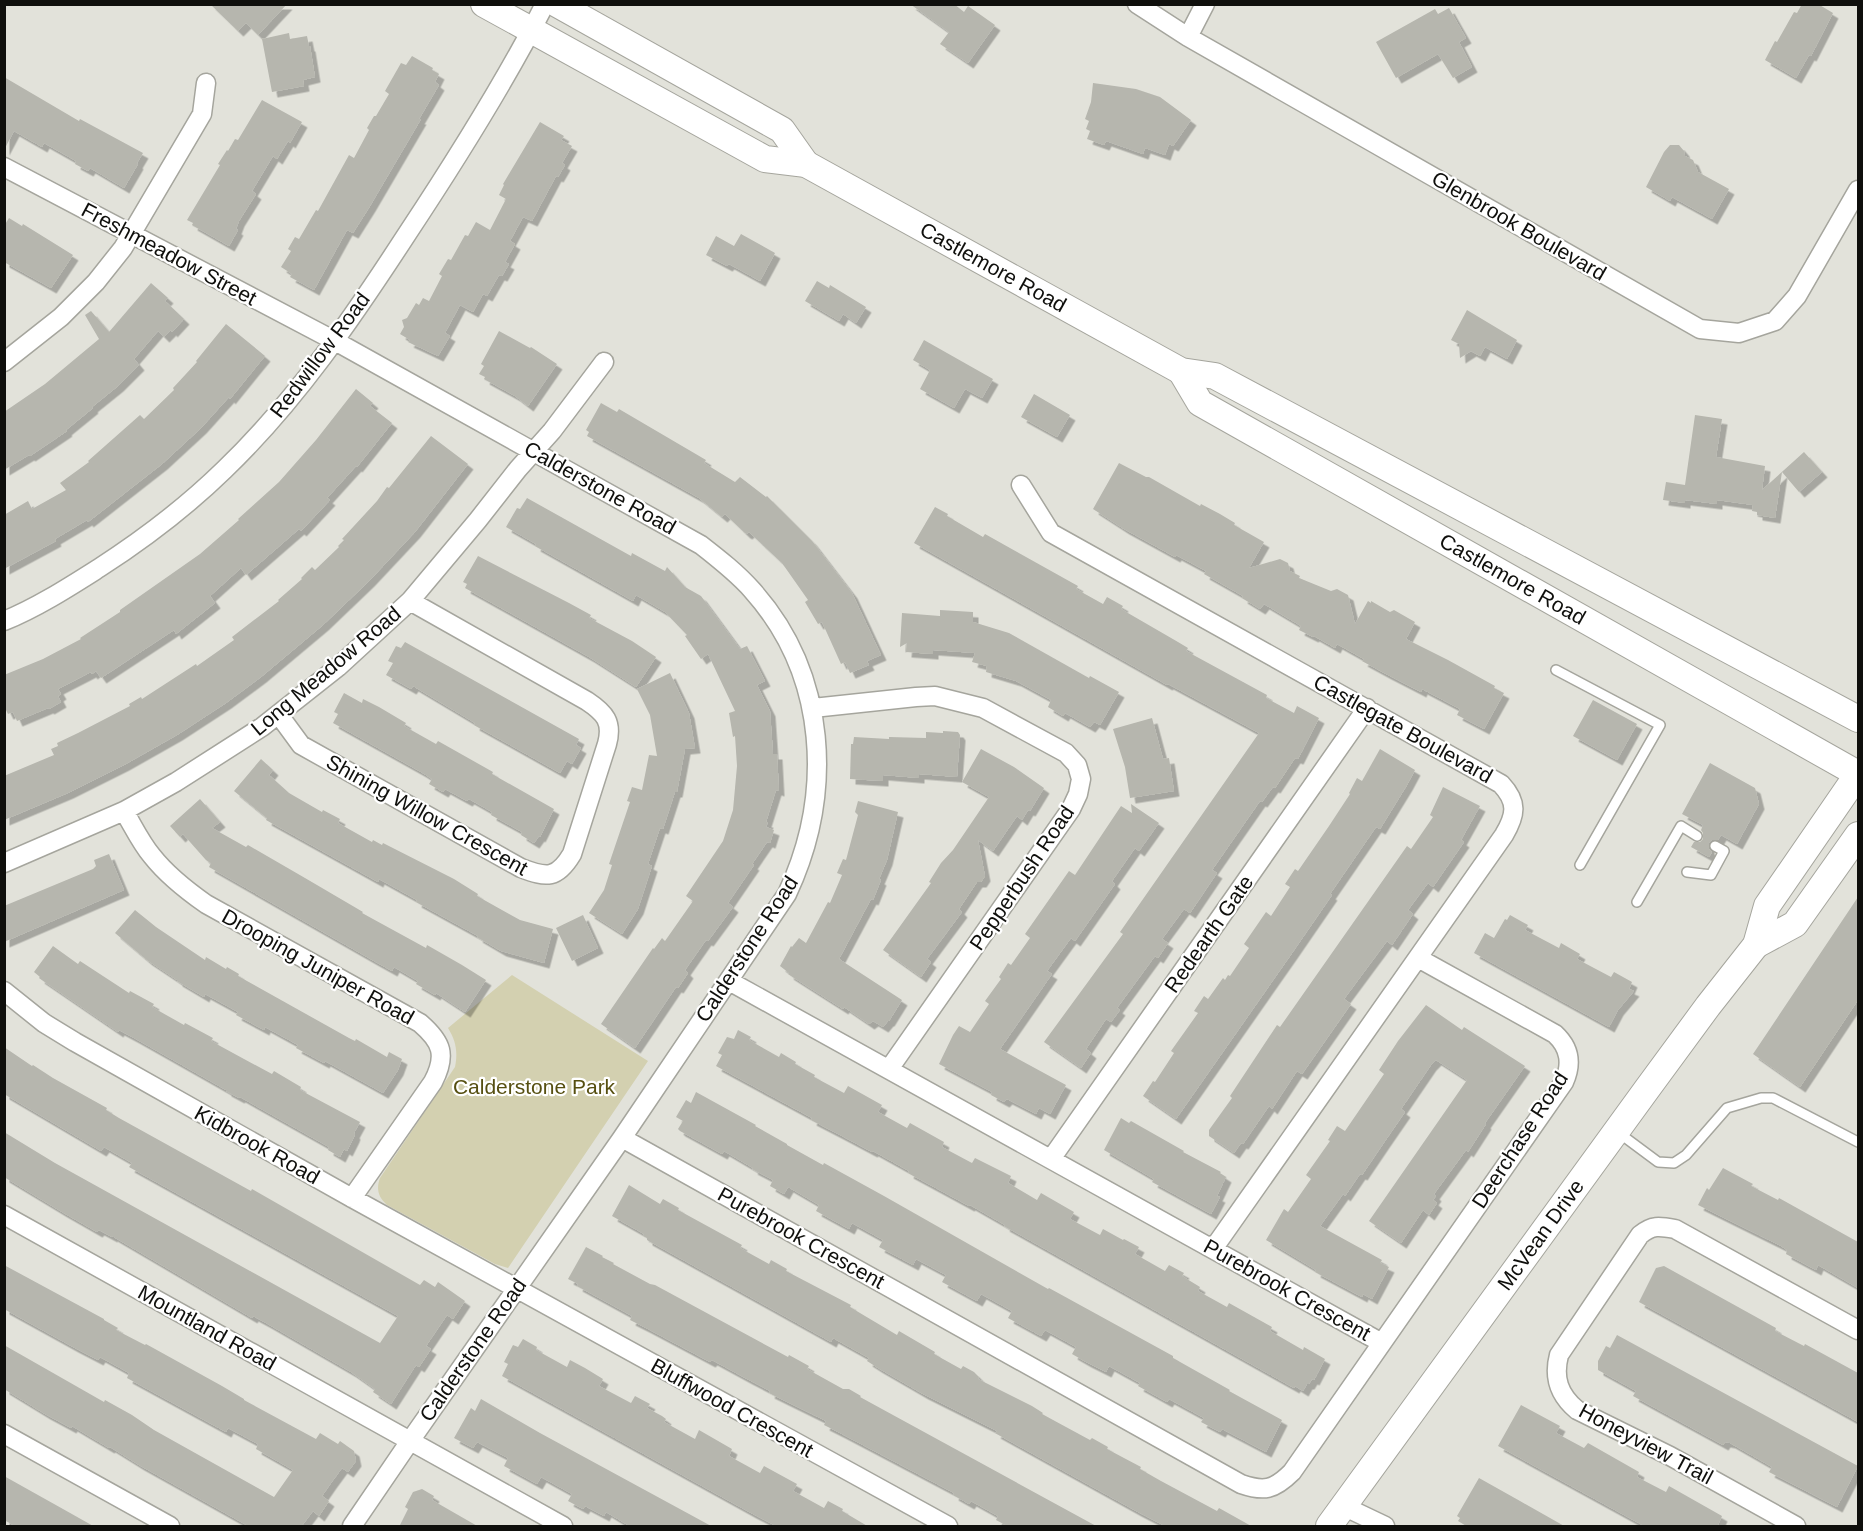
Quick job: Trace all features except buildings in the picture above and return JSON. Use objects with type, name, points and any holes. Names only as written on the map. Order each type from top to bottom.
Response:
[{"type":"main road","name":"Castlemore Road","points":[[484,4],[765,159],[806,164],[1181,371],[1215,376],[1858,719]]},
{"type":"main road","name":"Castlemore Road","points":[[557,4],[782,130],[806,164]]},
{"type":"main road","name":"Castlemore Road","points":[[1181,371],[1200,403],[1858,774]]},
{"type":"main road","name":"McVean Drive","points":[[1329,1527],[1616,1131],[1756,945],[1767,906],[1858,774]]},
{"type":"main road","name":"McVean Drive","points":[[1756,945],[1796,924],[1858,835]]},
{"type":"street","name":"Redwillow Road","points":[[4,621],[76,583],[134,545],[187,504],[224,471],[258,435],[335,341],[423,210],[492,101],[545,4]]},
{"type":"street","name":"Glenbrook Boulevard","points":[[1137,4],[1188,37],[1700,329],[1739,333],[1775,321],[1797,296],[1858,190]]},
{"type":"street","points":[[1188,37],[1205,4]]},
{"type":"street","points":[[4,362],[61,317],[110,266],[132,235],[202,114],[206,83]]},
{"type":"street","name":"Freshmeadow Street","points":[[4,167],[335,341]]},
{"type":"street","name":"Calderstone Road","points":[[335,341],[700,545],[735,572],[765,606],[798,663],[813,708],[817,773],[816,800],[805,849],[787,894],[622,1138],[352,1527]]},
{"type":"street","points":[[534,451],[604,362]]},
{"type":"street","name":"Long Meadow Road","points":[[4,863],[124,811],[209,762],[279,716],[338,667],[410,601],[534,451]]},
{"type":"street","name":"Castlegate Boulevard","points":[[1021,485],[1052,532],[1501,784],[1509,792],[1513,801],[1514,811],[1508,829],[1213,1249]]},
{"type":"street","name":"Shining Willow Crescent","points":[[279,716],[301,745],[521,868],[537,874],[550,874],[563,868],[572,854],[608,744],[610,732],[608,720],[599,709],[587,701],[410,601]]},
{"type":"street","name":"Pepperbush Road","points":[[813,708],[916,697],[934,696],[956,700],[983,708],[1066,753],[1077,765],[1081,779],[1078,794],[1071,809],[890,1069]]},
{"type":"street","name":"Redearth Gate","points":[[1051,1159],[1367,708]]},
{"type":"street","name":"Drooping Juniper Road","points":[[124,811],[151,856],[187,891],[215,909],[420,1023],[440,1045],[440,1065],[432,1082],[352,1198]]},
{"type":"street","name":"Deerchase Road","points":[[1382,1342],[1564,1082],[1569,1063],[1567,1050],[1555,1034],[1418,958]]},
{"type":"street","name":"Purebrook Crescent","points":[[622,1138],[1241,1484],[1257,1489],[1282,1482],[1292,1472],[1382,1342],[729,981]]},
{"type":"street","name":"Kidbrook Road","points":[[4,991],[44,1023],[75,1042],[516,1289]]},
{"type":"street","name":"Mountland Road","points":[[4,1215],[563,1527]]},
{"type":"street","name":"Honeyview Trail","points":[[1796,1527],[1670,1456],[1577,1410],[1568,1402],[1556,1380],[1559,1355],[1640,1235],[1648,1228],[1662,1226],[1675,1229],[1858,1330]]},
{"type":"street","name":"Bluffwood Crescent","points":[[516,1289],[948,1527]]},
{"type":"street","points":[[4,1434],[170,1527]]},
{"type":"street","points":[[1343,1506],[1385,1527]]},
{"type":"lane","points":[[1556,670],[1660,725],[1580,865]]},
{"type":"lane","points":[[1637,902],[1681,826],[1697,836]]},
{"type":"lane","points":[[1687,872],[1711,875],[1724,851],[1715,846]]},
{"type":"lane","points":[[1616,1131],[1658,1162],[1674,1163],[1686,1155],[1727,1108],[1761,1098],[1773,1098],[1858,1142]]},
{"type":"green space","name":"Calderstone Park","points":[[512,975],[648,1061],[508,1268],[495,1264],[387,1205],[380,1196],[378,1186],[380,1178],[455,1067],[456,1047],[448,1028]]}]
